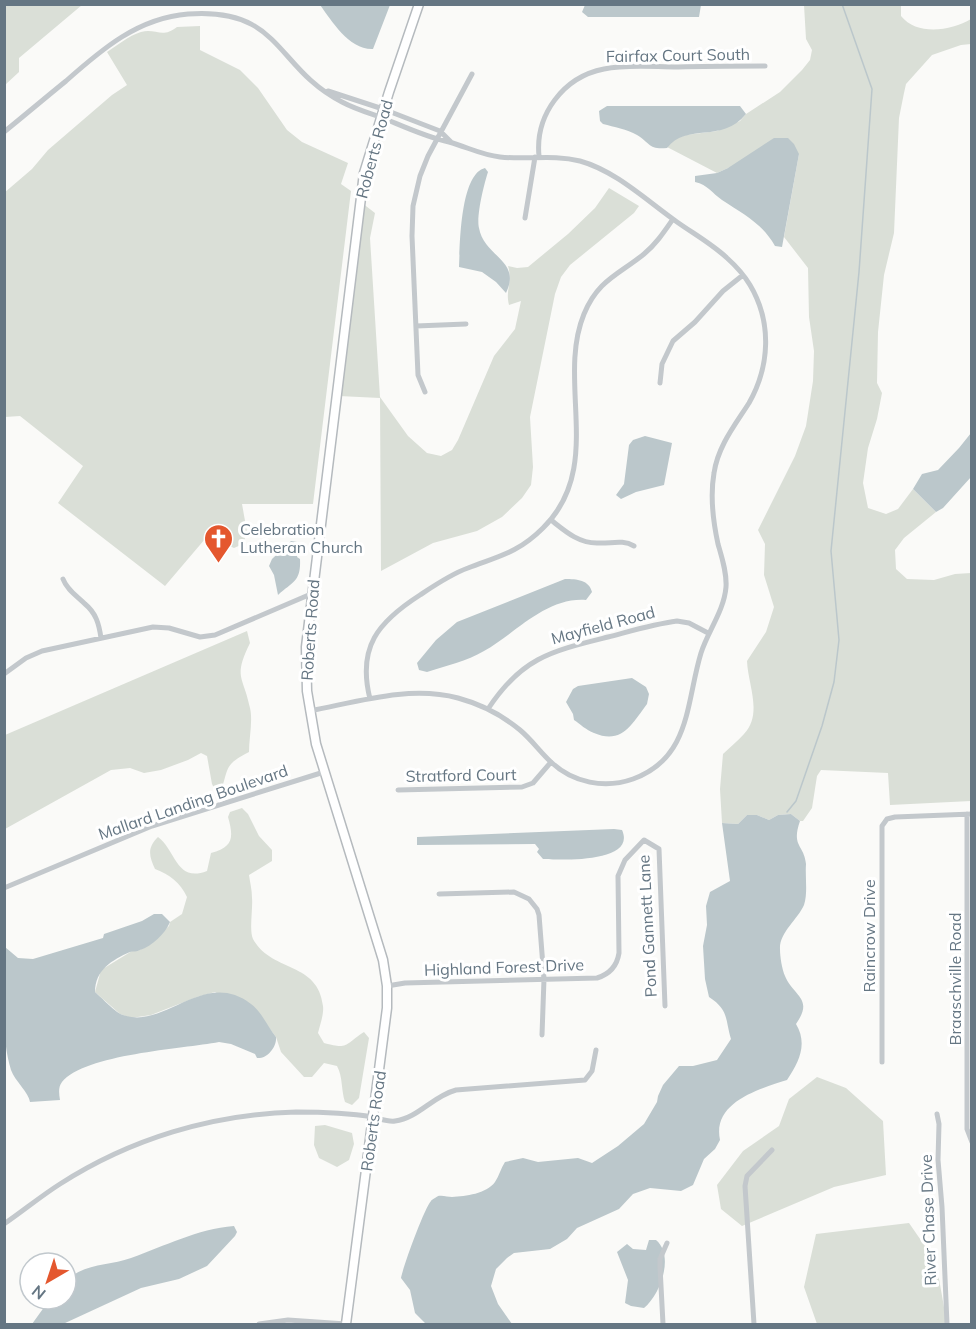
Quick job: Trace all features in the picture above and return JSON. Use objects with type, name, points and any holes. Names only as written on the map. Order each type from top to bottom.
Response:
[{"type":"main road","name":"Roberts Road","points":[[346,1324],[387,1008],[387,986],[383,960],[324,772],[309,711],[306,647],[364,173],[419,4]]},
{"type":"street","points":[[4,132],[117,39],[140,26],[177,16],[214,14],[253,23],[274,40],[304,74],[323,90],[382,113],[440,131],[452,143]]},
{"type":"street","name":"Fairfax Court South","points":[[525,218],[540,134],[551,106],[571,84],[593,71],[615,67],[765,66]]},
{"type":"street","points":[[425,392],[418,375],[412,236],[413,206],[420,176],[440,131],[472,74]]},
{"type":"street","points":[[309,711],[408,693],[438,694],[460,698],[488,709],[524,733],[550,762],[572,776],[601,784],[630,780],[647,773],[661,762],[677,743],[685,724],[696,671],[708,633],[723,602],[726,586],[714,521],[712,497],[714,472],[723,444],[756,389],[763,370],[766,348],[762,312],[758,299],[743,275],[722,254],[599,168],[566,158],[509,158],[486,154],[436,140],[382,113]]},
{"type":"street","points":[[369,699],[365,676],[368,653],[376,634],[389,617],[457,573],[505,556],[520,547],[551,520],[564,498],[575,464],[577,442],[576,348],[584,313],[594,295],[609,278],[652,247],[673,219]]},
{"type":"street","points":[[660,383],[662,364],[673,341],[695,322],[723,291],[743,275]]},
{"type":"street","points":[[416,326],[466,324]]},
{"type":"street","points":[[551,520],[581,540],[596,543],[620,541],[634,546]]},
{"type":"street","points":[[63,579],[68,588],[93,613],[101,638]]},
{"type":"street","points":[[4,674],[26,658],[42,651],[160,627],[195,637],[207,637],[311,594]]},
{"type":"street","name":"Mayfield Road","points":[[488,709],[519,673],[554,651],[677,621],[689,623],[708,633]]},
{"type":"street","name":"Stratford Court","points":[[398,790],[522,788],[533,783],[550,762]]},
{"type":"street","name":"Mallard Landing Boulevard","points":[[4,888],[152,826],[324,772]]},
{"type":"street","name":"Raincrow Drive","points":[[882,1062],[882,828],[887,819],[895,817],[969,814]]},
{"type":"street","name":"Braaschville Road","points":[[969,814],[968,1129],[972,1142]]},
{"type":"street","name":"Highland Forest Drive","points":[[387,986],[405,983],[597,978],[607,974],[612,969],[619,953],[617,884],[620,868],[631,852],[644,840],[654,844]]},
{"type":"street","name":"Pond Gannett Lane","points":[[654,844],[659,849],[665,1006]]},
{"type":"street","points":[[440,894],[514,892],[530,899],[539,915],[544,979],[542,1035]]},
{"type":"street","points":[[4,1224],[59,1185],[91,1166],[134,1145],[179,1130],[230,1118],[279,1113],[314,1112],[373,1117],[393,1122],[401,1120],[440,1096],[456,1090],[581,1081],[590,1075],[596,1050]]},
{"type":"street","name":"River Chase Drive","points":[[937,1114],[947,1324]]},
{"type":"street","points":[[754,1324],[745,1186],[747,1176],[772,1150]]},
{"type":"street","points":[[663,1324],[660,1259],[667,1243]]},
{"type":"street","points":[[259,1324],[288,1320],[346,1324]]},
{"type":"shaded area","points":[[5,4],[82,5],[19,58],[19,72],[5,85]]},
{"type":"shaded area","points":[[585,4],[701,5],[699,17],[588,17],[582,12]]},
{"type":"shaded area","points":[[320,5],[390,5],[373,49],[356,45],[349,40]]},
{"type":"shaded area","points":[[804,5],[901,5],[901,16],[908,22],[916,27],[934,30],[944,29],[971,19],[971,44],[932,55],[906,84],[899,118],[894,233],[884,275],[878,332],[877,383],[882,393],[868,448],[863,483],[868,508],[886,514],[898,509],[913,489],[936,512],[904,538],[895,550],[896,569],[907,579],[934,580],[955,574],[971,573],[971,801],[890,805],[888,773],[821,770],[817,776],[812,808],[803,821],[791,814],[778,815],[769,820],[757,815],[747,815],[738,824],[722,823],[720,789],[723,754],[744,734],[753,718],[754,708],[747,661],[766,632],[774,607],[764,575],[765,544],[758,530],[795,456],[806,426],[813,381],[814,351],[809,317],[808,268],[784,237],[799,154],[728,168],[717,173],[667,147],[673,139],[717,131],[740,121],[746,114],[780,92],[802,70],[810,60],[812,50],[806,39]]},
{"type":"shaded area","points":[[200,26],[200,50],[240,70],[258,88],[287,130],[302,142],[348,163],[341,184],[351,191],[313,504],[242,504],[247,532],[243,544],[234,548],[211,538],[205,539],[165,586],[58,503],[83,466],[20,416],[5,417],[4,193],[32,169],[48,150],[112,95],[127,85],[107,52],[127,38],[141,32],[163,33],[177,27]]},
{"type":"shaded area","points":[[607,106],[740,106],[746,114],[737,123],[726,128],[684,136],[675,140],[667,148],[661,148],[653,147],[629,131],[603,124],[600,121],[599,111]]},
{"type":"shaded area","points":[[774,138],[788,138],[799,154],[782,247],[775,246],[752,220],[707,187],[695,182],[695,176],[717,173],[728,168]]},
{"type":"shaded area","points":[[485,168],[488,172],[478,223],[482,238],[506,266],[509,273],[510,282],[506,293],[482,272],[459,267],[461,228],[466,196],[477,173]]},
{"type":"shaded area","points":[[609,188],[639,206],[634,213],[570,265],[561,277],[555,294],[530,417],[533,467],[531,485],[522,498],[502,517],[477,531],[433,543],[381,571],[380,398],[339,396],[362,203],[375,213],[370,238],[380,397],[408,436],[427,453],[441,456],[452,450],[458,440],[494,356],[515,329],[521,301],[509,305],[508,266],[528,267],[595,208]]},
{"type":"shaded area","points":[[971,433],[971,477],[943,508],[936,512],[913,489],[922,474],[938,470]]},
{"type":"shaded area","points":[[645,436],[672,443],[664,485],[636,492],[621,499],[616,495],[624,484],[629,445],[633,440]]},
{"type":"shaded area","points":[[291,541],[297,542],[299,548],[297,557],[300,559],[299,572],[295,580],[278,595],[274,575],[269,566],[272,559]]},
{"type":"shaded area","points":[[565,579],[585,583],[592,592],[586,600],[558,604],[545,610],[496,644],[471,658],[427,672],[419,670],[417,663],[436,640],[457,622]]},
{"type":"shaded area","points":[[247,631],[250,643],[242,663],[241,676],[251,713],[249,752],[231,764],[221,791],[215,790],[207,756],[201,753],[161,770],[144,773],[130,768],[111,770],[5,829],[5,735]]},
{"type":"shaded area","points":[[632,678],[646,687],[649,694],[647,704],[625,730],[612,736],[604,736],[588,730],[574,720],[566,702],[573,689],[578,686]]},
{"type":"shaded area","points":[[242,808],[248,814],[259,836],[272,850],[272,861],[249,875],[253,939],[261,950],[271,957],[313,981],[323,1006],[318,1033],[324,1043],[343,1046],[364,1032],[369,1038],[359,1098],[352,1105],[345,1102],[337,1066],[324,1063],[312,1077],[304,1077],[281,1052],[276,1037],[267,1025],[215,992],[151,1015],[131,1018],[120,1014],[95,992],[101,970],[132,951],[140,950],[182,914],[187,897],[174,880],[155,869],[150,852],[154,841],[158,837],[183,869],[189,873],[197,874],[207,871],[211,853],[224,848],[230,841],[231,831],[228,817],[230,812]]},
{"type":"shaded area","points":[[791,814],[800,821],[797,841],[805,857],[806,890],[804,905],[780,943],[784,973],[803,1003],[801,1015],[796,1024],[800,1031],[802,1046],[787,1080],[751,1093],[730,1107],[719,1127],[720,1140],[715,1149],[704,1159],[693,1185],[681,1191],[650,1188],[633,1194],[619,1209],[577,1228],[567,1239],[550,1249],[514,1253],[507,1258],[496,1269],[491,1286],[498,1304],[512,1324],[426,1324],[415,1313],[410,1290],[401,1278],[419,1226],[431,1201],[438,1196],[463,1196],[486,1189],[495,1182],[505,1162],[523,1158],[538,1162],[578,1158],[592,1163],[618,1146],[644,1124],[657,1102],[663,1085],[679,1066],[693,1066],[717,1060],[731,1039],[723,1011],[709,997],[705,979],[703,946],[707,925],[706,906],[710,892],[730,881],[722,823],[738,824],[747,815],[757,815],[769,820],[778,815]]},
{"type":"shaded area","points":[[622,830],[624,841],[618,849],[608,854],[579,859],[543,859],[537,852],[539,849],[535,844],[417,845],[417,837]]},
{"type":"shaded area","points":[[154,914],[162,914],[170,922],[165,931],[149,946],[130,952],[111,962],[101,972],[95,992],[120,1014],[139,1017],[154,1015],[201,996],[217,993],[234,995],[251,1004],[261,1015],[276,1037],[273,1048],[264,1057],[257,1058],[255,1054],[231,1044],[219,1042],[112,1059],[91,1065],[62,1082],[59,1091],[60,1100],[30,1102],[11,1070],[5,1041],[3,1009],[5,947],[18,958],[33,959],[103,938],[104,934],[142,921]]},
{"type":"shaded area","points":[[817,1077],[846,1088],[883,1121],[886,1175],[834,1187],[742,1226],[721,1209],[717,1185],[743,1151],[779,1126],[789,1099]]},
{"type":"shaded area","points":[[325,1125],[352,1133],[354,1144],[349,1160],[337,1167],[319,1158],[314,1145],[315,1126]]},
{"type":"shaded area","points":[[909,1223],[936,1262],[947,1324],[817,1324],[804,1287],[816,1234]]},
{"type":"shaded area","points":[[234,1226],[237,1232],[207,1266],[179,1279],[141,1288],[63,1324],[32,1324],[41,1311],[78,1311],[78,1272],[123,1261],[194,1234]]},
{"type":"shaded area","points":[[649,1240],[656,1240],[662,1247],[665,1265],[663,1275],[655,1294],[644,1308],[631,1306],[625,1303],[628,1280],[617,1252],[627,1244],[633,1249],[646,1250]]},
{"type":"waterway","points":[[787,812],[796,801],[822,726],[834,682],[839,640],[831,551],[859,272],[872,89],[842,4]]},
{"type":"place","name":"Celebration Lutheran Church","points":[[219,564]]}]
